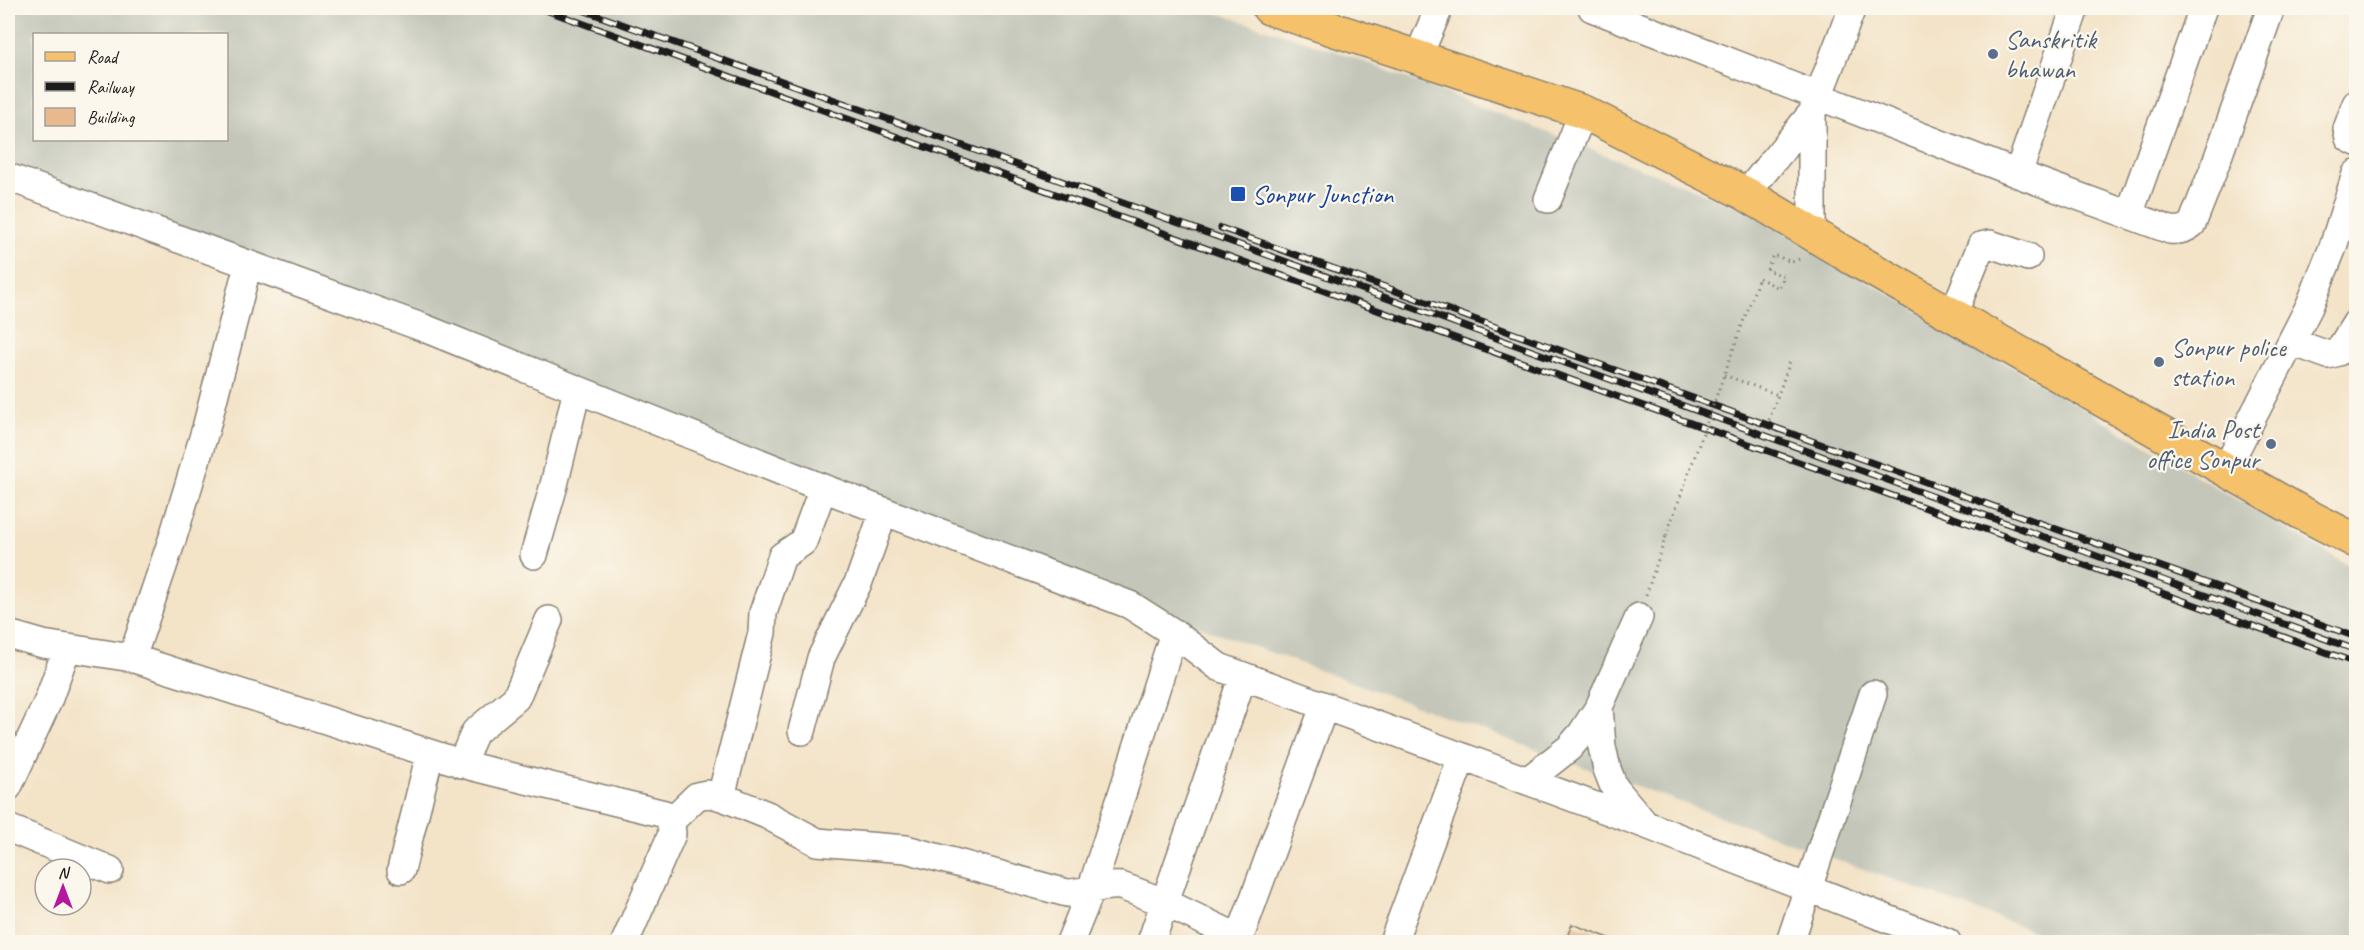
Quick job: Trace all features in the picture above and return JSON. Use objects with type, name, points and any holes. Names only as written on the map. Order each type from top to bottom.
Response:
[{"type":"main road","points":[[1269,8],[1583,112],[1746,194],[1953,315],[2356,541]]},
{"type":"street","points":[[1418,57],[1440,8]]},
{"type":"street","points":[[1592,8],[1815,105],[2018,174],[2170,230],[2186,229],[2192,224],[2271,8]]},
{"type":"street","points":[[1746,194],[1815,105],[1852,8]]},
{"type":"street","points":[[2018,174],[2075,8]]},
{"type":"street","points":[[2129,214],[2203,8]]},
{"type":"street","points":[[2356,104],[2347,129],[2349,138],[2356,142]]},
{"type":"street","points":[[1812,233],[1815,105]]},
{"type":"street","points":[[1548,199],[1583,112]]},
{"type":"street","points":[[2226,469],[2310,307],[2333,247],[2356,174]]},
{"type":"street","points":[[8,177],[466,345],[822,488],[1130,605],[1174,633],[1210,662],[1243,676],[1644,824],[1947,942]]},
{"type":"street","points":[[8,194],[434,349],[466,345]]},
{"type":"street","points":[[1953,315],[1981,246],[1990,244],[2028,257]]},
{"type":"street","points":[[132,658],[173,537],[199,450],[244,280]]},
{"type":"street","points":[[2292,342],[2334,355],[2356,323]]},
{"type":"street","points":[[534,555],[577,390]]},
{"type":"street","points":[[721,797],[762,633],[765,606],[782,556],[803,542],[822,488]]},
{"type":"street","points":[[802,731],[821,657],[859,581],[884,512]]},
{"type":"street","points":[[1527,781],[1569,748],[1582,733],[1599,707],[1639,617]]},
{"type":"street","points":[[461,764],[476,732],[516,699],[549,621]]},
{"type":"street","points":[[1070,942],[1091,890],[1174,633]]},
{"type":"street","points":[[8,634],[67,648],[132,658],[461,764],[665,814],[671,821],[672,834],[625,942]]},
{"type":"street","points":[[8,787],[48,701],[67,648]]},
{"type":"street","points":[[1151,942],[1243,676]]},
{"type":"street","points":[[1790,942],[1810,888],[1873,694]]},
{"type":"street","points":[[671,821],[697,796],[707,794],[767,815],[817,842],[906,849],[1067,893],[1114,885],[1121,886],[1166,903],[1238,940],[1324,707]]},
{"type":"street","points":[[1599,707],[1602,747],[1614,787],[1644,824]]},
{"type":"street","points":[[401,870],[430,754]]},
{"type":"street","points":[[1393,942],[1461,757]]},
{"type":"street","points":[[8,828],[110,870]]},
{"type":"path","points":[[1639,617],[1759,278],[1779,288],[1784,276],[1767,270],[1773,255],[1792,262]]},
{"type":"path","points":[[1769,420],[1791,359]]},
{"type":"path","points":[[1724,375],[1778,395]]},
{"type":"shaded area","points":[[8,8],[1202,8],[1344,54],[1745,209],[2356,570],[2356,942],[2063,942],[1168,615],[8,182]]},
{"type":"building","points":[[1572,924],[1620,942],[1565,942]]},
{"type":"building","points":[[1205,930],[1230,942],[1200,942]]},
{"type":"railway","points":[[540,8],[2356,663]]},
{"type":"railway","points":[[577,8],[1218,237],[2356,650]]},
{"type":"railway","points":[[1221,228],[2356,637]]},
{"type":"place","name":"Sanskritik bhawan","points":[[1993,54]]},
{"type":"place","name":"Sonpur Junction","points":[[1238,194]]},
{"type":"place","name":"Sonpur police station","points":[[2159,362]]},
{"type":"place","name":"India Post office Sonpur","points":[[2271,444]]}]
